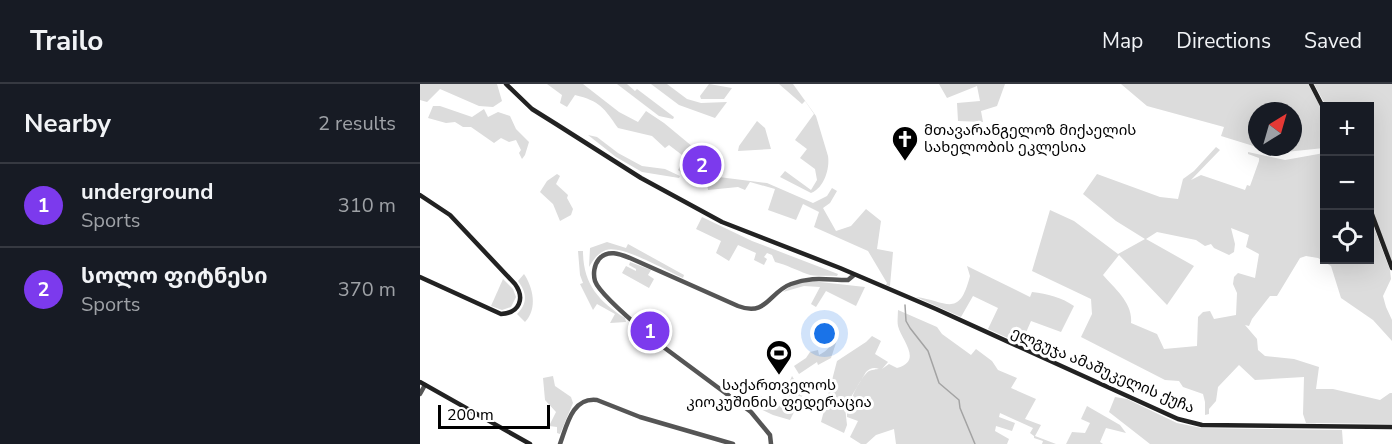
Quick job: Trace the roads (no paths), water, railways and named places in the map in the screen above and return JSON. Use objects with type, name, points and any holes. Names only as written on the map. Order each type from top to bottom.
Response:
[{"type":"main road","name":"ელგუჯა ამაშუკელის ქუჩა","points":[[506,84],[513,93],[540,114],[668,194],[722,222],[973,325],[1178,419],[1208,425],[1392,427]]},
{"type":"main road","points":[[1311,84],[1320,102]]},
{"type":"main road","points":[[420,195],[450,215],[515,284],[521,300],[512,312],[501,314],[420,277]]},
{"type":"main road","points":[[1370,210],[1392,268]]},
{"type":"main road","points":[[423,383],[530,444]]},
{"type":"street","points":[[771,444],[770,435],[751,412],[652,339],[598,286],[595,282],[594,270],[604,255],[616,253],[738,306],[752,309],[760,308],[780,290],[792,284],[824,277],[849,280],[854,275]]},
{"type":"street","points":[[420,394],[423,383]]},
{"type":"street","points":[[560,444],[573,410],[579,403],[590,399],[640,417],[733,444]]},
{"type":"waterway","points":[[905,305],[906,321],[928,351],[939,383],[959,400],[975,444]]},
{"type":"place","name":"მთავარანგელოზ მიქაელის სახელობის ეკლესია","points":[[905,162]]},
{"type":"place","name":"სოლო ფიტნესი","points":[[702,165]]},
{"type":"place","name":"underground","points":[[650,331]]},
{"type":"place","name":"საქართველოს კიოკუშინის ფედერაცია","points":[[779,376]]}]
